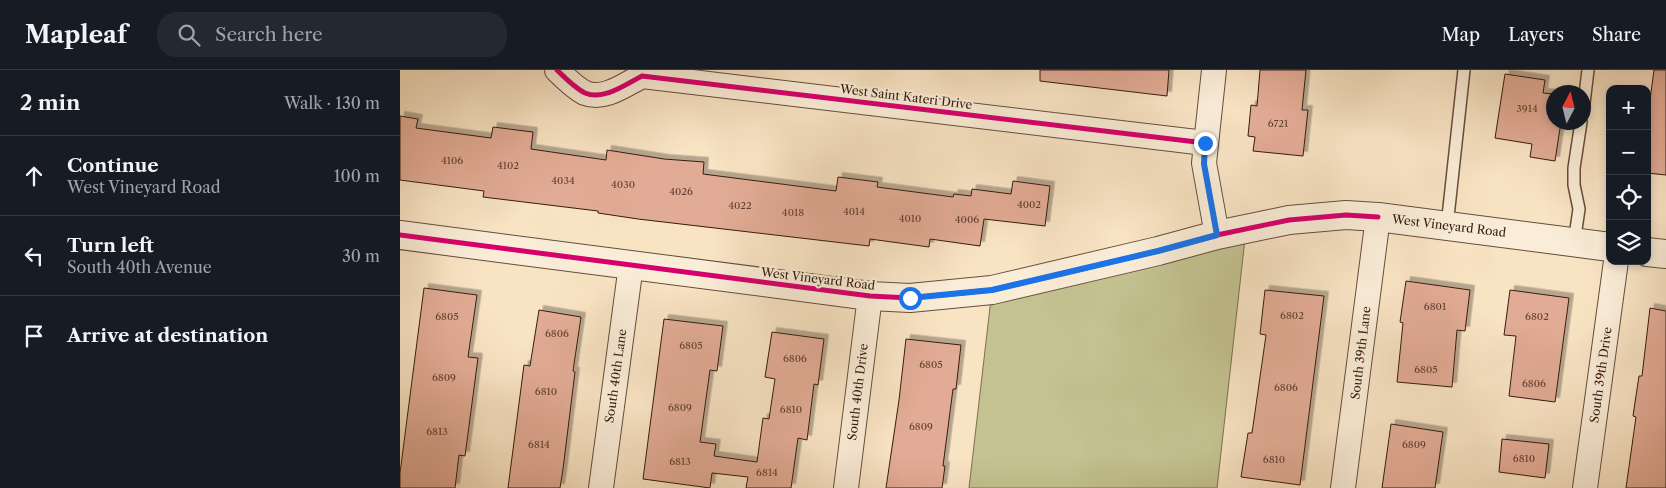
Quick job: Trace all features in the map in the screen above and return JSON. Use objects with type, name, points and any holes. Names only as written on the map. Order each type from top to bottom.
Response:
[{"type":"street","name":"West Saint Kateri Drive","points":[[557,70],[580,90],[593,94],[610,92],[638,73],[1205,143]]},
{"type":"street","points":[[1214,70],[1204,164],[1217,235]]},
{"type":"street","name":"West Vineyard Road","points":[[400,235],[870,296],[910,298],[992,290],[1158,251],[1217,235],[1289,220],[1314,217],[1346,215],[1378,217],[1606,246]]},
{"type":"street","name":"South 39th Lane","points":[[1343,488],[1378,217]]},
{"type":"street","points":[[1651,252],[1666,254]]},
{"type":"street","name":"South 40th Lane","points":[[600,488],[631,265]]},
{"type":"street","name":"South 39th Drive","points":[[1585,488],[1615,265]]},
{"type":"street","name":"South 40th Drive","points":[[846,488],[870,296]]},
{"type":"lane","points":[[1447,226],[1464,70]]},
{"type":"lane","points":[[1586,85],[1588,70]]},
{"type":"lane","points":[[1574,242],[1579,209],[1574,186],[1574,168],[1580,130]]},
{"type":"shaded area","points":[[1246,230],[1217,488],[969,488],[992,290]]},
{"type":"building","points":[[1040,70],[1169,70],[1167,96],[1040,81]]},
{"type":"building","points":[[1260,70],[1306,70],[1302,110],[1308,110],[1303,156],[1253,151],[1255,137],[1248,136],[1251,105],[1257,106]]},
{"type":"building","points":[[1654,70],[1666,70],[1666,175],[1651,173],[1651,92]]},
{"type":"building","points":[[1505,74],[1545,80],[1543,93],[1546,93],[1546,130],[1560,130],[1555,161],[1530,157],[1532,144],[1495,138]]},
{"type":"building","points":[[400,116],[418,119],[416,128],[491,138],[493,127],[533,132],[531,149],[606,160],[607,150],[664,159],[704,162],[703,174],[836,191],[838,177],[878,182],[877,187],[953,197],[954,194],[971,196],[972,189],[1011,194],[1013,181],[1050,186],[1045,226],[984,219],[980,246],[930,239],[929,247],[870,239],[869,246],[638,219],[598,213],[598,211],[483,197],[484,191],[400,180]]},
{"type":"building","points":[[1406,281],[1470,290],[1465,331],[1457,330],[1452,387],[1397,382],[1403,323],[1400,322]]},
{"type":"building","points":[[424,288],[477,295],[468,357],[478,358],[465,456],[459,455],[455,488],[400,488],[400,473]]},
{"type":"building","points":[[1265,290],[1324,296],[1300,485],[1241,477],[1248,433],[1252,433],[1266,335],[1260,334]]},
{"type":"building","points":[[1510,290],[1569,298],[1555,402],[1509,396],[1516,336],[1504,335]]},
{"type":"building","points":[[1650,308],[1666,311],[1666,488],[1626,488],[1636,417],[1633,416],[1639,376],[1642,376]]},
{"type":"building","points":[[539,310],[581,317],[560,488],[508,488],[524,365],[530,366]]},
{"type":"building","points":[[664,319],[723,326],[717,371],[710,370],[700,442],[716,444],[714,456],[757,462],[763,418],[769,419],[775,379],[765,377],[772,332],[824,339],[818,385],[814,384],[807,440],[798,438],[791,488],[746,488],[748,477],[712,473],[710,488],[643,479]]},
{"type":"building","points":[[906,339],[961,345],[956,389],[953,389],[942,488],[886,488]]},
{"type":"building","points":[[1391,424],[1443,432],[1435,488],[1382,488]]},
{"type":"building","points":[[1502,439],[1549,444],[1545,478],[1499,472]]},
{"type":"cycle path","points":[[557,70],[578,88],[592,95],[615,91],[642,76],[1205,143]]},
{"type":"cycle path","points":[[400,235],[870,296],[910,298],[992,290],[1158,251],[1217,235],[1289,220],[1346,215],[1378,217]]},
{"type":"route","points":[[910,298],[950,296],[992,290],[1158,251],[1217,235],[1204,164],[1205,143]]}]
